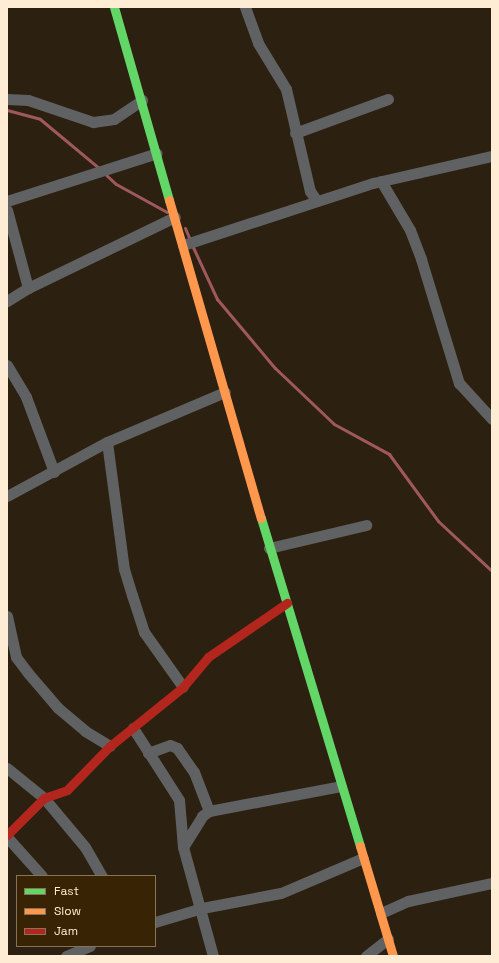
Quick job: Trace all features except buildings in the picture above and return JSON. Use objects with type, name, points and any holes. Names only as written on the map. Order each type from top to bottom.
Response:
[{"type":"main road","points":[[114,7],[142,100],[269,548],[287,603],[393,956]]},
{"type":"main road","points":[[7,836],[44,798],[66,790],[110,746],[183,687],[208,657],[252,624],[287,603]]},
{"type":"street","points":[[245,7],[258,43],[286,88],[295,133],[310,191],[317,201]]},
{"type":"street","points":[[7,99],[28,100],[93,122],[114,119],[142,100]]},
{"type":"street","points":[[295,133],[388,99]]},
{"type":"street","points":[[7,201],[157,153]]},
{"type":"street","points":[[183,245],[381,181],[492,156]]},
{"type":"street","points":[[381,181],[410,230],[421,259],[459,383],[492,419]]},
{"type":"street","points":[[302,206],[310,191]]},
{"type":"street","points":[[7,210],[28,288]]},
{"type":"street","points":[[7,302],[28,288],[175,218]]},
{"type":"street","points":[[7,365],[11,379],[54,472]]},
{"type":"street","points":[[7,496],[54,472],[107,442],[225,392]]},
{"type":"street","points":[[107,442],[124,563],[132,595],[144,632],[183,687]]},
{"type":"street","points":[[269,548],[366,525]]},
{"type":"street","points":[[7,616],[16,657],[28,673],[58,708],[110,746]]},
{"type":"street","points":[[133,728],[179,800],[183,847],[202,908],[213,956]]},
{"type":"street","points":[[148,753],[170,745],[177,748],[194,772],[209,811]]},
{"type":"street","points":[[7,768],[44,798],[85,847],[101,875]]},
{"type":"street","points":[[183,847],[202,816],[209,811],[342,786]]},
{"type":"street","points":[[7,836],[41,875]]},
{"type":"street","points":[[156,922],[202,908],[281,893],[363,858]]},
{"type":"street","points":[[381,913],[408,901],[492,883]]},
{"type":"street","points":[[366,956],[388,940]]},
{"type":"street","points":[[66,956],[88,947]]},
{"type":"waterway","points":[[7,110],[40,119],[100,169]]},
{"type":"waterway","points":[[104,173],[116,184],[167,212]]},
{"type":"waterway","points":[[185,228],[190,240]]},
{"type":"waterway","points":[[192,245],[217,299],[275,368],[334,424],[389,454],[438,521],[492,571]]},
{"type":"traffic: fast","points":[[114,7],[169,200]]},
{"type":"traffic: fast","points":[[261,518],[360,846]]},
{"type":"traffic: slow","points":[[169,200],[261,518]]},
{"type":"traffic: slow","points":[[360,846],[393,956]]},
{"type":"traffic: jam","points":[[7,835],[44,798],[67,790],[110,746],[183,687],[208,657],[287,603]]}]
